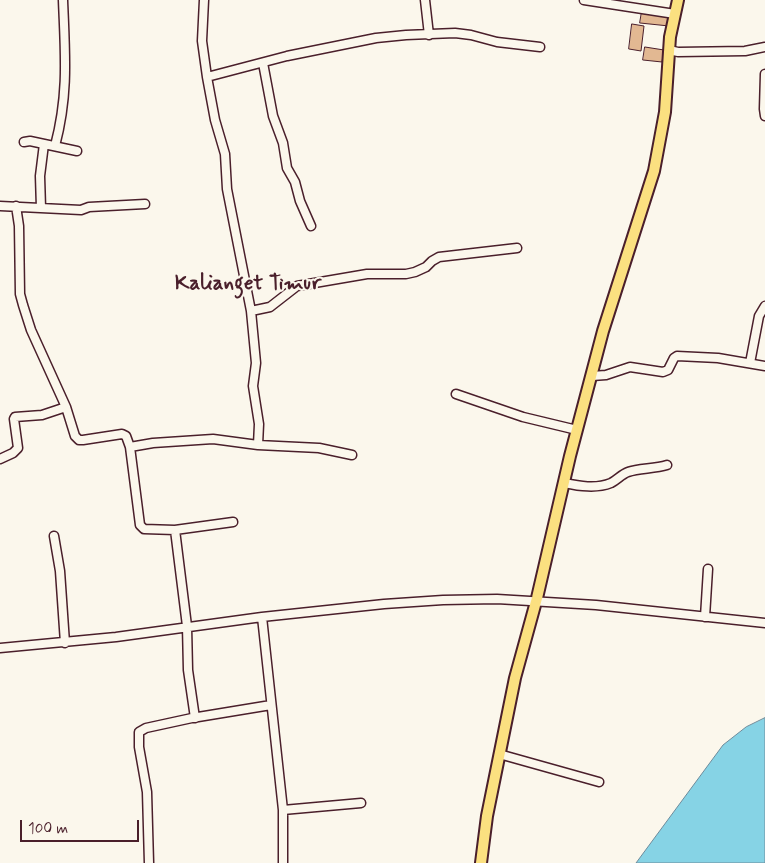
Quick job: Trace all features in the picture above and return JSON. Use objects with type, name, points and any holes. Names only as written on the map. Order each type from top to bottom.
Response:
[{"type":"main road","points":[[481,863],[487,816],[515,678],[577,430],[603,331],[654,171],[665,112],[670,37],[678,0]]},
{"type":"street","points":[[55,146],[63,111],[66,82],[63,0]]},
{"type":"street","points":[[204,0],[202,41],[206,77],[215,120],[225,154],[227,189],[251,311],[256,363],[253,386],[259,424],[258,445]]},
{"type":"street","points":[[425,0],[430,35]]},
{"type":"street","points":[[584,0],[675,14]]},
{"type":"street","points":[[206,77],[263,62],[376,38],[406,35],[455,33],[497,42],[540,46]]},
{"type":"street","points":[[669,50],[678,52],[745,51],[765,48]]},
{"type":"street","points":[[263,62],[273,116],[283,143],[287,168],[311,226]]},
{"type":"street","points":[[765,74],[765,116]]},
{"type":"street","points":[[24,142],[30,141],[77,151]]},
{"type":"street","points":[[40,208],[40,176],[44,144]]},
{"type":"street","points":[[0,206],[81,210],[89,206],[145,204]]},
{"type":"street","points":[[16,206],[19,226],[20,294],[34,337],[66,407],[75,436],[79,440],[122,434],[126,436],[130,447],[140,525],[149,531],[175,530],[234,522]]},
{"type":"street","points":[[251,311],[270,307],[297,286],[367,274],[406,274],[426,267],[439,257],[517,248]]},
{"type":"street","points":[[750,364],[759,316],[765,306]]},
{"type":"street","points":[[592,376],[606,375],[630,367],[663,372],[668,370],[677,356],[718,358],[765,366]]},
{"type":"street","points":[[456,394],[523,418],[577,430]]},
{"type":"street","points":[[0,459],[18,448],[15,416],[42,415],[66,407]]},
{"type":"street","points":[[130,447],[153,443],[213,439],[258,445],[319,448],[352,455]]},
{"type":"street","points":[[564,483],[599,486],[611,483],[627,472],[654,469],[667,465]]},
{"type":"street","points":[[175,530],[187,626],[188,670],[195,718]]},
{"type":"street","points":[[54,536],[60,571],[65,642]]},
{"type":"street","points":[[705,617],[708,570]]},
{"type":"street","points":[[0,648],[116,637],[262,617],[384,604],[443,600],[497,599],[596,605],[765,623]]},
{"type":"street","points":[[262,617],[283,810],[284,863]]},
{"type":"street","points":[[150,863],[147,792],[139,747],[139,732],[146,728],[195,718],[272,705]]},
{"type":"street","points":[[499,754],[599,782]]},
{"type":"street","points":[[283,810],[361,802]]},
{"type":"water","points":[[765,718],[765,863],[636,863],[723,745],[746,727]]},
{"type":"building","points":[[642,11],[670,14],[669,26],[640,23]]},
{"type":"building","points":[[632,24],[644,26],[641,51],[629,49]]},
{"type":"building","points":[[645,47],[664,50],[662,62],[643,60]]},
{"type":"district","name":"Kalianget Timur","points":[[248,285]]}]
